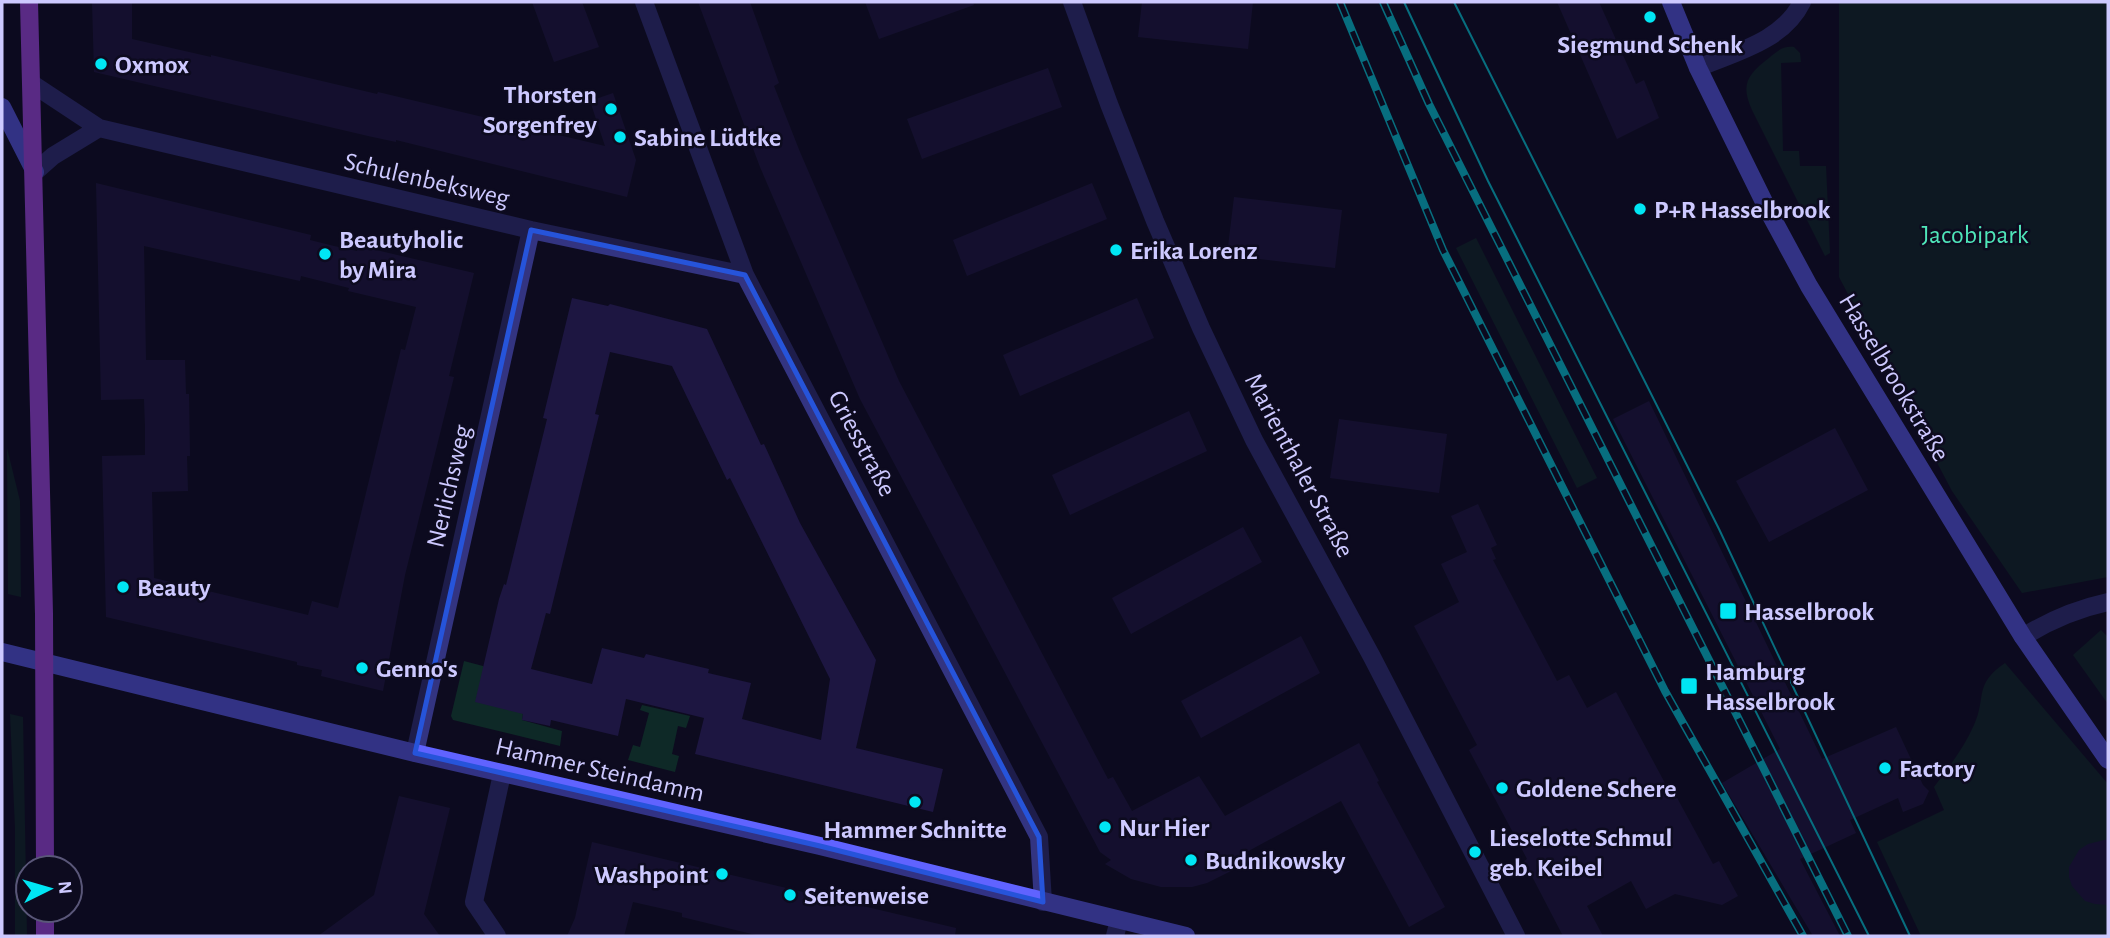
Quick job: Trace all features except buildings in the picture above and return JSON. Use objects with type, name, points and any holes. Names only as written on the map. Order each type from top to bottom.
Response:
[{"type":"main road","points":[[29,2],[35,172],[45,854]]},
{"type":"main road","name":"Hasselbrookstraße","points":[[1671,2],[1698,68],[1809,286],[2023,637],[2108,760]]},
{"type":"main road","points":[[2,107],[35,172]]},
{"type":"main road","name":"Hammer Steindamm","points":[[2,652],[502,774],[820,846],[1043,902],[1117,928],[1186,936]]},
{"type":"street","name":"Griesstraße","points":[[644,2],[745,275],[1040,837],[1043,902]]},
{"type":"street","name":"Marienthaler Straße","points":[[1072,2],[1155,221],[1201,328],[1254,440],[1374,661],[1516,936]]},
{"type":"street","points":[[1698,68],[1778,32],[1791,20],[1802,2]]},
{"type":"street","name":"Schulenbeksweg","points":[[30,83],[99,128],[531,230],[745,275]]},
{"type":"street","points":[[35,172],[53,156],[99,128]]},
{"type":"street","name":"Nerlichsweg","points":[[415,753],[531,230]]},
{"type":"street","points":[[2023,637],[2046,622],[2067,613],[2108,602]]},
{"type":"street","points":[[497,936],[474,902],[502,774]]},
{"type":"highlighted area","points":[[531,230],[745,275],[1039,837],[1043,902],[820,846],[415,753]]},
{"type":"green space","name":"Jacobipark","points":[[1839,2],[2108,2],[2108,577],[2022,593],[1952,491],[1839,277]]},
{"type":"green space","points":[[1794,47],[1800,53],[1801,62],[1781,63],[1783,151],[1799,151],[1800,166],[1826,166],[1830,253],[1825,256],[1748,101],[1748,80],[1756,69],[1780,50]]},
{"type":"green space","points":[[1476,238],[1597,478],[1577,488],[1456,248]]},
{"type":"green space","points":[[7,448],[20,501],[21,597],[8,594]]},
{"type":"green space","points":[[2101,630],[2108,637],[2108,704],[2073,655]]},
{"type":"green space","points":[[464,661],[483,666],[523,714],[522,720],[562,731],[560,746],[453,720],[451,716]]},
{"type":"green space","points":[[2005,663],[2108,784],[2108,936],[1921,936],[1877,842],[1944,810],[1934,787],[1970,733],[1988,678]]},
{"type":"green space","points":[[642,705],[690,716],[686,728],[678,726],[672,754],[679,756],[675,772],[628,760],[633,745],[640,747],[649,713],[640,710]]},
{"type":"green space","points":[[10,714],[23,717],[26,854],[15,854]]},
{"type":"green space","points":[[15,924],[27,924],[27,936],[15,936]]},
{"type":"tram line","points":[[1404,2],[1488,181],[1869,936]]},
{"type":"tram line","points":[[1454,2],[1719,529],[1910,936]]},
{"type":"railway","points":[[1340,2],[1443,250],[1665,691],[1803,936]]},
{"type":"railway","points":[[1383,2],[1429,104],[1848,936]]},
{"type":"place","name":"Siegmund Schenk","points":[[1650,17]]},
{"type":"place","name":"Oxmox","points":[[101,64]]},
{"type":"place","name":"Thorsten Sorgenfrey","points":[[611,109]]},
{"type":"place","name":"Sabine Lüdtke","points":[[620,137]]},
{"type":"place","name":"P+R Hasselbrook","points":[[1640,209]]},
{"type":"place","name":"Erika Lorenz","points":[[1116,250]]},
{"type":"place","name":"Beautyholic by Mira","points":[[325,254]]},
{"type":"place","name":"Beauty","points":[[123,587]]},
{"type":"place","name":"Hasselbrook","points":[[1728,611]]},
{"type":"place","name":"Genno's","points":[[362,668]]},
{"type":"place","name":"Hamburg Hasselbrook","points":[[1689,686]]},
{"type":"place","name":"Factory","points":[[1885,768]]},
{"type":"place","name":"Goldene Schere","points":[[1502,788]]},
{"type":"place","name":"Hammer Schnitte","points":[[915,802]]},
{"type":"place","name":"Nur Hier","points":[[1105,827]]},
{"type":"place","name":"Lieselotte Schmul geb. Keibel","points":[[1475,852]]},
{"type":"place","name":"Budnikowsky","points":[[1191,860]]},
{"type":"place","name":"Washpoint","points":[[722,874]]},
{"type":"place","name":"Seitenweise","points":[[790,895]]}]
